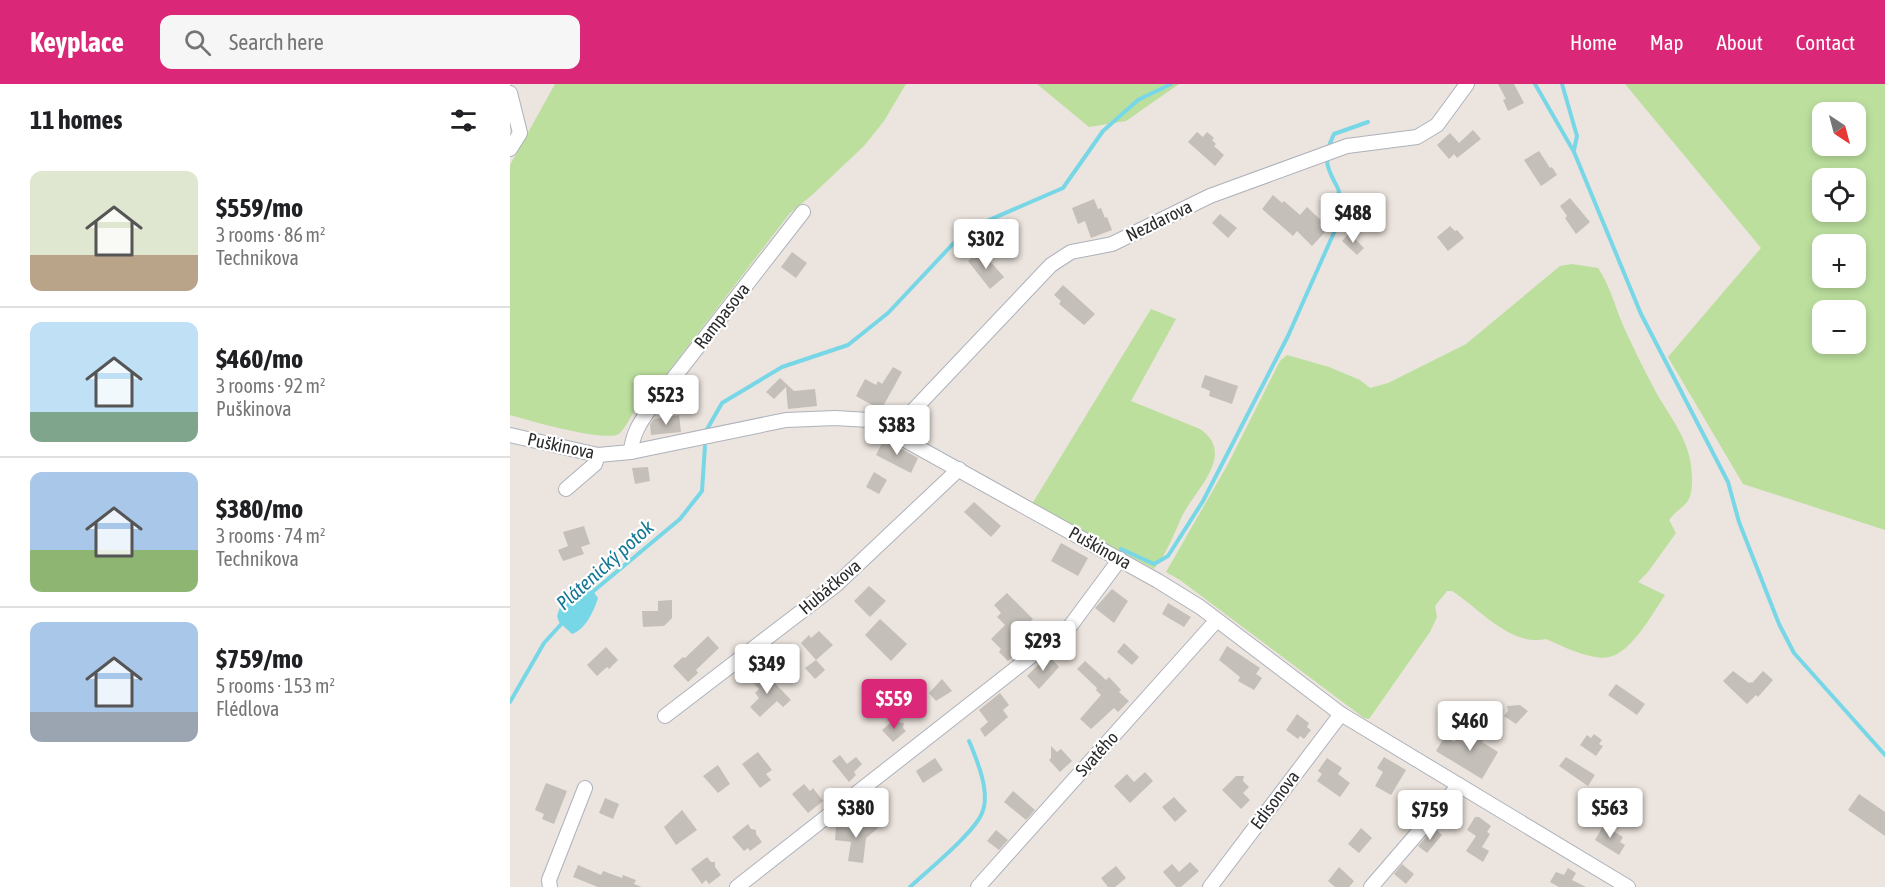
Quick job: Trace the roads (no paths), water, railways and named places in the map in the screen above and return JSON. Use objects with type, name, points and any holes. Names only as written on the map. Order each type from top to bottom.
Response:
[{"type":"street","name":"Nezdarova","points":[[895,433],[905,419],[1051,265],[1071,252],[1112,244],[1210,196],[1347,146],[1417,137],[1437,125],[1467,84]]},
{"type":"street","points":[[510,93],[520,133],[510,149]]},
{"type":"street","name":"Rampasova","points":[[631,452],[638,425],[802,213]]},
{"type":"street","name":"Puškinova","points":[[510,435],[598,455],[631,452],[786,420],[835,418],[869,420],[1120,559],[1200,607],[1341,714],[1628,887]]},
{"type":"street","points":[[566,489],[595,464],[598,455]]},
{"type":"street","name":"Hubáčkova","points":[[664,716],[836,585],[959,469]]},
{"type":"street","points":[[737,887],[1071,625],[1120,559]]},
{"type":"street","name":"Svatého","points":[[978,887],[1216,621]]},
{"type":"street","name":"Edisonova","points":[[1210,887],[1341,714]]},
{"type":"street","points":[[1371,887],[1459,785]]},
{"type":"street","points":[[550,887],[549,880],[585,788]]},
{"type":"water","points":[[584,587],[593,591],[598,598],[585,624],[572,634],[559,622],[557,616],[560,607]]},
{"type":"waterway","name":"Plátenický potok","points":[[706,431],[722,403],[782,367],[848,345],[888,313],[966,230],[1063,188],[1103,131],[1138,100],[1171,84]]},
{"type":"waterway","points":[[1535,84],[1574,152],[1641,314],[1728,482],[1739,522],[1779,624],[1794,653],[1885,755]]},
{"type":"waterway","points":[[1562,84],[1577,136],[1574,150]]},
{"type":"waterway","points":[[1328,148],[1334,134],[1368,122]]},
{"type":"waterway","points":[[1121,549],[1154,564],[1168,556],[1203,501],[1288,336],[1340,219],[1334,200],[1339,192],[1327,160]]},
{"type":"waterway","name":"Plátenický potok","points":[[590,594],[680,519],[702,491],[705,446]]},
{"type":"waterway","name":"Plátenický potok","points":[[510,702],[544,643],[564,621]]},
{"type":"waterway","points":[[910,887],[961,841],[982,813],[984,786],[969,741]]}]
